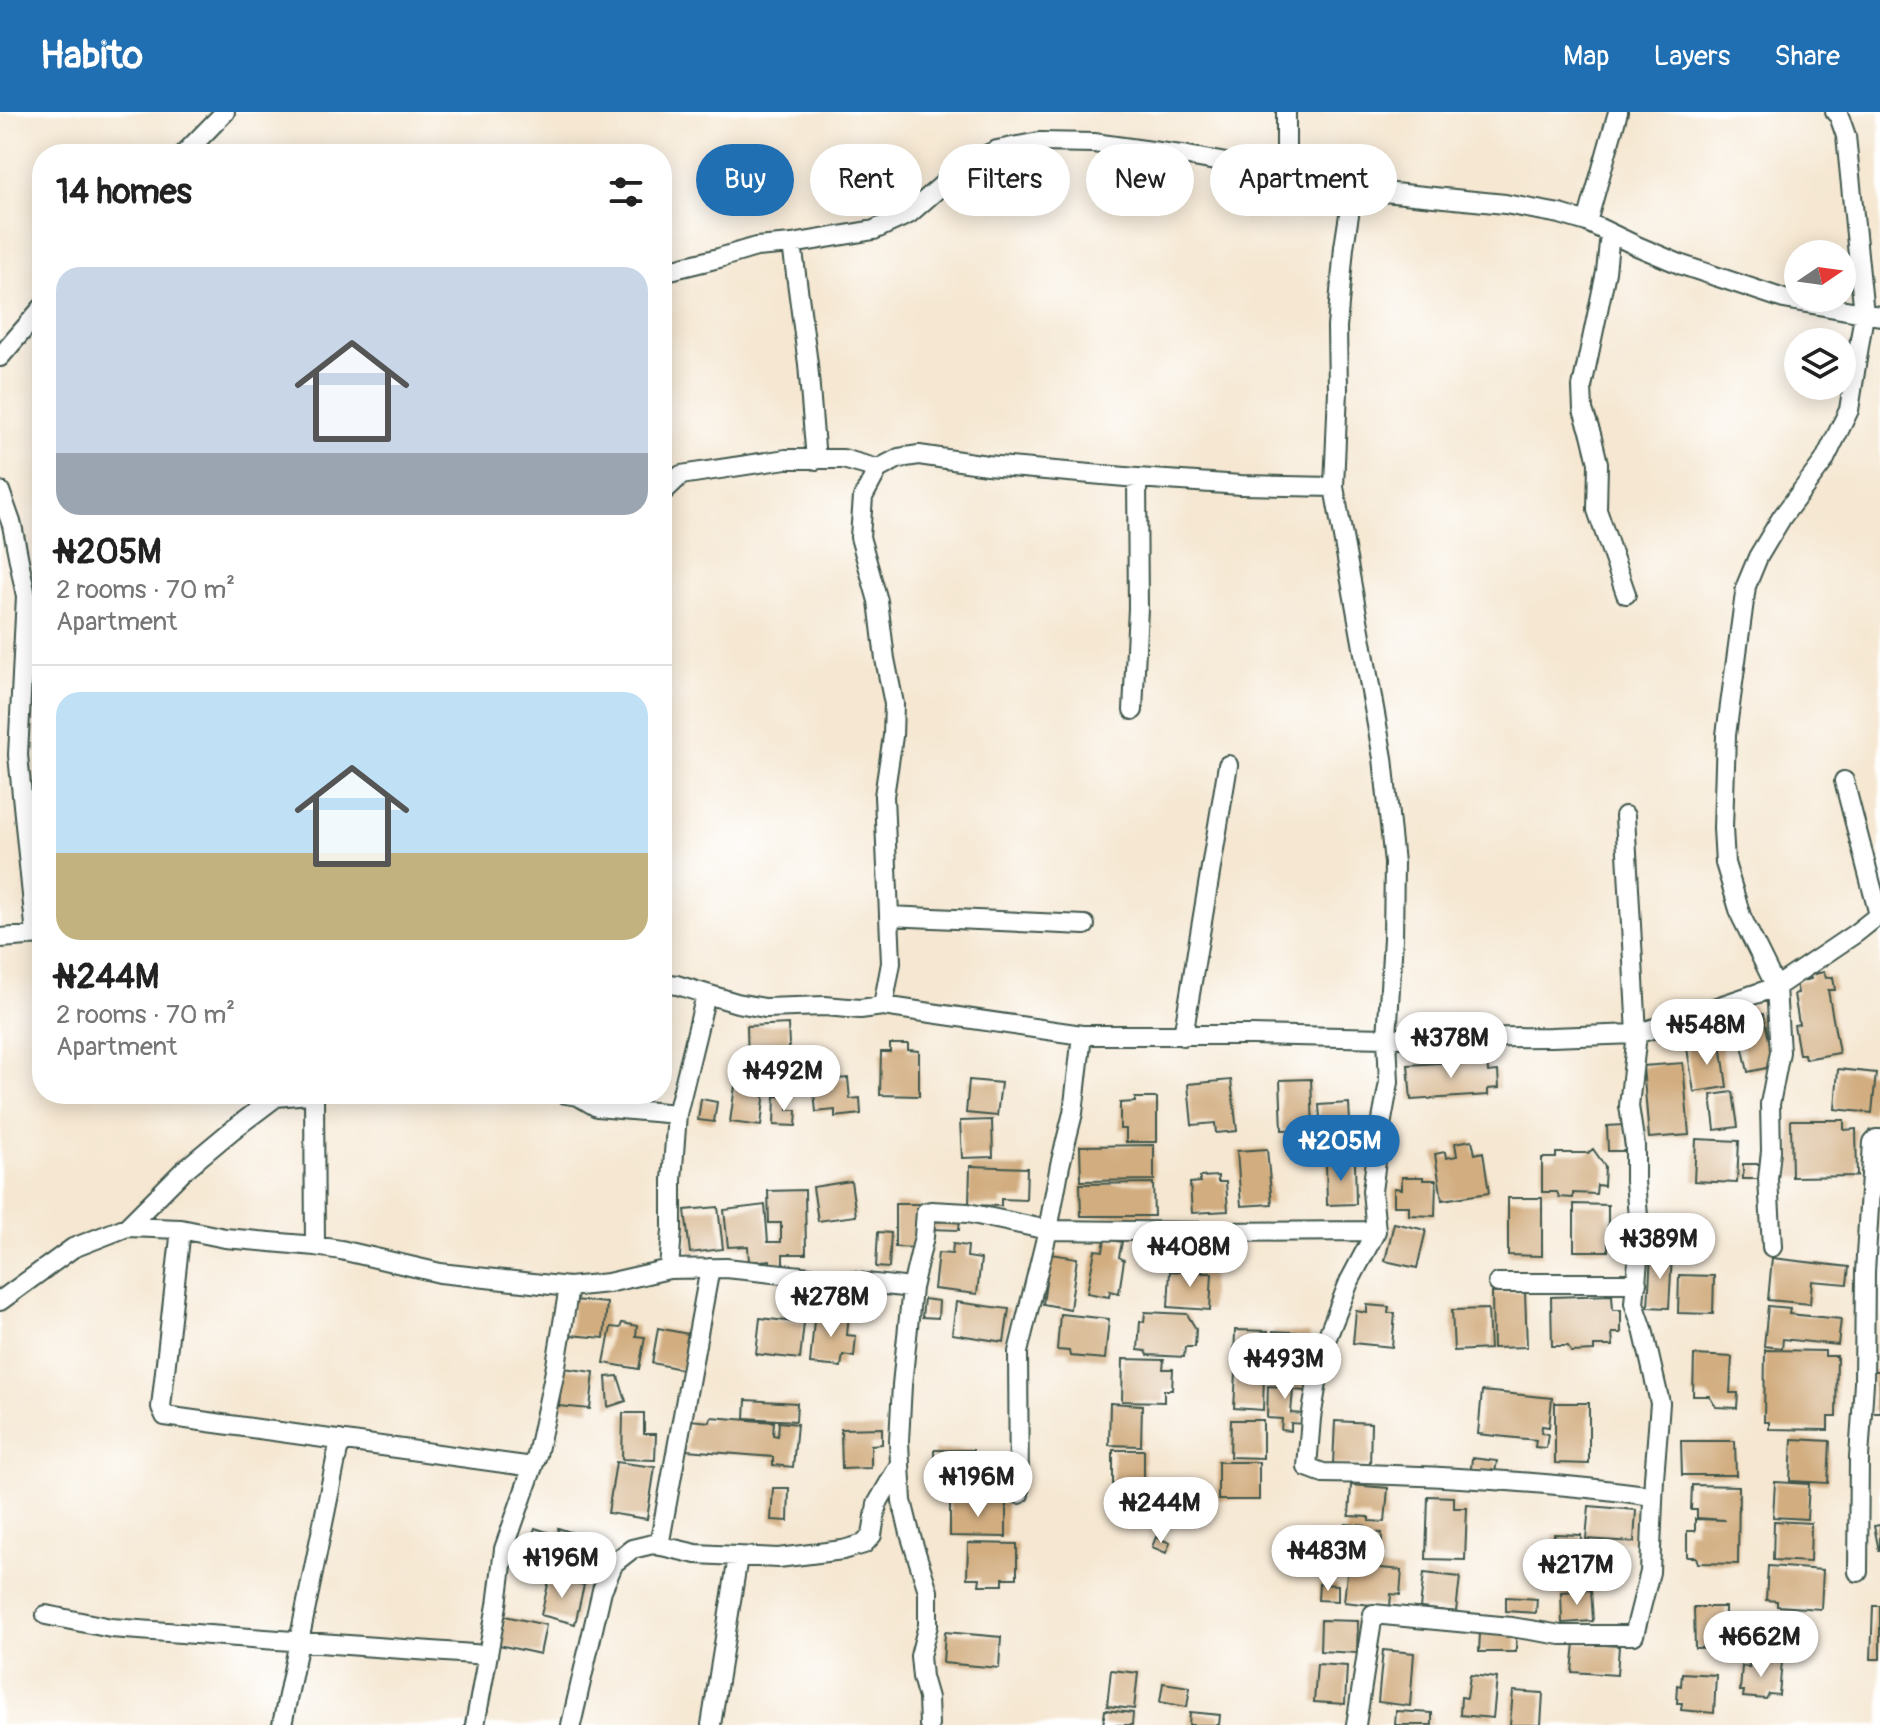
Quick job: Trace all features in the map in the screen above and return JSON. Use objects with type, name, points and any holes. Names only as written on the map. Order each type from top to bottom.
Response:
[{"type":"street","points":[[194,144],[225,112]]},
{"type":"street","points":[[1286,112],[1286,144]]},
{"type":"street","points":[[1587,222],[1618,112]]},
{"type":"street","points":[[1772,1247],[1768,1179],[1770,1104],[1780,1052],[1776,987],[1741,916],[1725,863],[1726,735],[1746,586],[1758,557],[1782,517],[1824,461],[1849,410],[1872,315],[1846,136],[1835,112]]},
{"type":"street","points":[[672,270],[756,247],[874,230],[909,214],[966,164],[997,150],[1039,142],[1094,143],[1210,160]]},
{"type":"street","points":[[1397,193],[1505,204],[1560,214],[1587,222],[1682,265],[1784,299],[1872,315]]},
{"type":"street","points":[[1349,216],[1337,327],[1334,487],[1383,758],[1394,863],[1387,1038],[1389,1082],[1372,1191],[1376,1231],[1349,1282],[1323,1348],[1311,1418],[1307,1467],[1323,1473],[1460,1477],[1587,1487],[1653,1496]]},
{"type":"street","points":[[1610,233],[1606,272],[1582,387],[1583,410],[1598,463],[1597,510],[1626,594]]},
{"type":"street","points":[[792,244],[808,364],[816,460]]},
{"type":"street","points":[[0,357],[32,320]]},
{"type":"street","points":[[883,1006],[891,963],[884,796],[893,736],[894,704],[878,601],[860,537],[863,497],[878,469],[899,458],[919,455],[987,465],[1137,478],[1334,487]]},
{"type":"street","points":[[672,484],[681,475],[786,459],[843,459],[878,469]]},
{"type":"street","points":[[1133,710],[1138,608],[1137,478]]},
{"type":"street","points":[[0,491],[12,525],[26,596],[18,755],[32,875]]},
{"type":"street","points":[[1183,1036],[1228,765]]},
{"type":"street","points":[[672,984],[765,1008],[825,1006],[860,1009],[883,1006],[1082,1035],[1387,1038],[1637,1034],[1776,987],[1879,914],[1844,781]]},
{"type":"street","points":[[1356,1725],[1373,1614],[1561,1635],[1634,1635],[1650,1572],[1660,1403],[1634,1303],[1640,1240],[1635,1146],[1629,1106],[1637,1034],[1625,816]]},
{"type":"street","points":[[889,916],[1085,925]]},
{"type":"street","points":[[0,938],[32,936]]},
{"type":"street","points":[[669,1269],[677,1114],[706,995]]},
{"type":"street","points":[[1019,1494],[1018,1352],[1073,1113],[1082,1035]]},
{"type":"street","points":[[127,1227],[183,1171],[266,1104]]},
{"type":"street","points":[[311,1104],[315,1246]]},
{"type":"street","points":[[592,1104],[677,1114]]},
{"type":"street","points":[[1858,1572],[1865,1272],[1873,1142],[1880,1139]]},
{"type":"street","points":[[929,1725],[928,1698],[920,1656],[928,1625],[928,1591],[902,1501],[899,1441],[912,1288],[924,1237],[926,1212],[968,1213],[1048,1230],[1376,1231]]},
{"type":"street","points":[[0,1301],[73,1248],[127,1227],[181,1229],[225,1238],[315,1246],[440,1273],[569,1287],[608,1283],[669,1269],[726,1268],[912,1288]]},
{"type":"street","points":[[181,1229],[161,1407],[165,1416],[533,1467]]},
{"type":"street","points":[[659,1546],[710,1268]]},
{"type":"street","points":[[1498,1283],[1637,1283]]},
{"type":"street","points":[[475,1725],[504,1549],[544,1427],[569,1287]]},
{"type":"street","points":[[282,1725],[340,1440]]},
{"type":"street","points":[[571,1725],[602,1590],[614,1563],[632,1549],[653,1544],[696,1554],[778,1558],[843,1550],[864,1544],[872,1535],[877,1504],[900,1464]]},
{"type":"street","points":[[711,1725],[738,1557]]},
{"type":"street","points":[[46,1615],[111,1628],[487,1655]]},
{"type":"building","points":[[1824,972],[1826,978],[1833,977],[1835,990],[1828,990],[1839,1053],[1805,1059],[1804,1054],[1799,1054],[1794,1025],[1799,1024],[1794,994],[1798,993],[1796,982]]},
{"type":"building","points":[[1752,1006],[1754,1016],[1763,1014],[1775,1066],[1748,1072],[1741,1040],[1733,1042],[1728,1020],[1737,1018],[1735,1010]]},
{"type":"building","points":[[788,1024],[790,1066],[748,1067],[747,1026]]},
{"type":"building","points":[[1721,1043],[1727,1087],[1694,1092],[1687,1048]]},
{"type":"building","points":[[890,1044],[908,1044],[908,1050],[919,1051],[919,1096],[880,1095],[881,1052],[890,1052]]},
{"type":"building","points":[[1487,1060],[1488,1072],[1498,1071],[1499,1088],[1488,1089],[1488,1095],[1411,1100],[1408,1065]]},
{"type":"building","points":[[1683,1063],[1689,1135],[1649,1138],[1643,1066]]},
{"type":"building","points":[[1838,1069],[1876,1073],[1872,1113],[1835,1109]]},
{"type":"building","points":[[848,1078],[850,1099],[860,1098],[861,1114],[835,1117],[835,1110],[816,1112],[813,1081]]},
{"type":"building","points":[[1311,1079],[1313,1129],[1282,1130],[1280,1080]]},
{"type":"building","points":[[969,1080],[1001,1083],[997,1116],[966,1113]]},
{"type":"building","points":[[1231,1080],[1237,1131],[1216,1133],[1215,1123],[1192,1125],[1188,1084]]},
{"type":"building","points":[[735,1086],[765,1090],[761,1126],[730,1122]]},
{"type":"building","points":[[1733,1092],[1738,1127],[1715,1130],[1711,1095]]},
{"type":"building","points":[[775,1096],[789,1097],[788,1110],[797,1110],[796,1126],[774,1125]]},
{"type":"building","points":[[1135,1098],[1157,1098],[1157,1142],[1126,1142],[1126,1129],[1120,1129],[1120,1103],[1135,1102]]},
{"type":"building","points":[[701,1099],[717,1102],[714,1122],[698,1120]]},
{"type":"building","points":[[1349,1103],[1351,1142],[1322,1144],[1319,1105]]},
{"type":"building","points":[[992,1120],[993,1157],[962,1158],[960,1121]]},
{"type":"building","points":[[1791,1120],[1844,1120],[1844,1130],[1856,1129],[1857,1176],[1792,1177]]},
{"type":"building","points":[[1624,1125],[1625,1151],[1608,1151],[1607,1126]]},
{"type":"building","points":[[1696,1139],[1739,1141],[1737,1183],[1694,1181]]},
{"type":"building","points":[[1472,1140],[1475,1154],[1483,1152],[1489,1193],[1442,1200],[1435,1154],[1445,1152],[1446,1158],[1457,1156],[1455,1143]]},
{"type":"building","points":[[1154,1145],[1154,1180],[1081,1181],[1080,1146]]},
{"type":"building","points":[[1267,1149],[1272,1204],[1241,1206],[1237,1151]]},
{"type":"building","points":[[1593,1149],[1605,1166],[1604,1186],[1597,1185],[1596,1194],[1573,1193],[1573,1198],[1559,1197],[1557,1192],[1542,1192],[1542,1158],[1556,1158],[1556,1153],[1588,1153]]},
{"type":"building","points":[[1326,1162],[1355,1162],[1356,1204],[1327,1205]]},
{"type":"building","points":[[1743,1164],[1760,1164],[1760,1179],[1743,1179]]},
{"type":"building","points":[[970,1166],[1027,1168],[1026,1200],[1001,1199],[1001,1206],[969,1205]]},
{"type":"building","points":[[1218,1176],[1218,1182],[1226,1182],[1228,1211],[1192,1213],[1190,1183],[1200,1182],[1200,1177]]},
{"type":"building","points":[[1402,1177],[1436,1180],[1435,1216],[1409,1215],[1409,1206],[1394,1206],[1394,1188],[1402,1189]]},
{"type":"building","points":[[851,1181],[856,1216],[818,1221],[813,1187]]},
{"type":"building","points":[[1153,1183],[1154,1216],[1081,1216],[1080,1184]]},
{"type":"building","points":[[805,1190],[806,1254],[783,1254],[783,1264],[770,1264],[770,1260],[749,1262],[748,1246],[728,1247],[724,1210],[765,1205],[768,1242],[781,1242],[781,1223],[769,1223],[768,1191]]},
{"type":"building","points":[[1508,1198],[1542,1198],[1542,1256],[1508,1255]]},
{"type":"building","points":[[895,1204],[919,1204],[918,1248],[895,1247]]},
{"type":"building","points":[[1574,1204],[1608,1205],[1608,1251],[1574,1251]]},
{"type":"building","points":[[718,1207],[723,1249],[690,1253],[685,1210]]},
{"type":"building","points":[[930,1214],[960,1215],[959,1230],[930,1229]]},
{"type":"building","points":[[1394,1223],[1426,1230],[1417,1268],[1385,1261]]},
{"type":"building","points":[[878,1232],[891,1233],[889,1268],[876,1267]]},
{"type":"building","points":[[1105,1239],[1122,1242],[1119,1257],[1124,1260],[1119,1293],[1110,1291],[1109,1297],[1087,1293],[1095,1250],[1103,1251]]},
{"type":"building","points":[[953,1244],[968,1246],[967,1257],[981,1259],[977,1294],[934,1289],[938,1253],[952,1254]]},
{"type":"building","points":[[1050,1254],[1077,1258],[1070,1309],[1043,1304]]},
{"type":"building","points":[[1651,1254],[1672,1255],[1669,1308],[1648,1307]]},
{"type":"building","points":[[1772,1258],[1849,1267],[1847,1284],[1812,1281],[1810,1304],[1768,1300]]},
{"type":"building","points":[[1182,1265],[1203,1266],[1202,1273],[1212,1273],[1210,1310],[1168,1307],[1170,1271],[1181,1272]]},
{"type":"building","points":[[1679,1275],[1714,1276],[1713,1314],[1678,1313]]},
{"type":"building","points":[[1525,1292],[1527,1347],[1493,1348],[1492,1293]]},
{"type":"building","points":[[1612,1295],[1613,1310],[1621,1310],[1621,1333],[1612,1333],[1613,1346],[1594,1346],[1594,1351],[1571,1352],[1568,1346],[1552,1346],[1551,1297]]},
{"type":"building","points":[[924,1299],[939,1301],[938,1318],[922,1317]]},
{"type":"building","points":[[573,1300],[607,1303],[604,1338],[570,1335]]},
{"type":"building","points":[[956,1302],[1009,1309],[1004,1342],[952,1334]]},
{"type":"building","points":[[1367,1305],[1389,1307],[1388,1313],[1395,1313],[1392,1347],[1353,1343],[1356,1311],[1367,1313]]},
{"type":"building","points":[[1768,1306],[1790,1308],[1789,1314],[1841,1319],[1838,1345],[1783,1339],[1782,1348],[1764,1346]]},
{"type":"building","points":[[1488,1309],[1490,1349],[1454,1351],[1452,1310]]},
{"type":"building","points":[[815,1310],[849,1313],[847,1335],[856,1336],[854,1357],[843,1355],[841,1367],[810,1364]]},
{"type":"building","points":[[1145,1312],[1187,1314],[1196,1329],[1195,1347],[1185,1347],[1184,1357],[1148,1355],[1146,1351],[1138,1350],[1140,1321],[1144,1322]]},
{"type":"building","points":[[1060,1314],[1109,1319],[1105,1359],[1070,1356],[1069,1351],[1057,1350]]},
{"type":"building","points":[[760,1318],[804,1323],[800,1359],[756,1354]]},
{"type":"building","points":[[622,1323],[637,1326],[636,1336],[645,1337],[639,1369],[604,1363],[611,1327],[620,1328]]},
{"type":"building","points":[[658,1328],[693,1335],[686,1370],[652,1363]]},
{"type":"building","points":[[1235,1330],[1268,1331],[1267,1365],[1234,1364]]},
{"type":"building","points":[[1273,1331],[1310,1333],[1309,1368],[1272,1367]]},
{"type":"building","points":[[1765,1350],[1825,1351],[1825,1356],[1837,1356],[1836,1417],[1828,1417],[1828,1430],[1769,1429],[1769,1422],[1764,1422]]},
{"type":"building","points":[[1694,1355],[1732,1357],[1730,1393],[1738,1393],[1737,1408],[1716,1407],[1709,1396],[1693,1396]]},
{"type":"building","points":[[1123,1359],[1164,1360],[1163,1369],[1173,1369],[1172,1390],[1164,1390],[1164,1402],[1122,1401]]},
{"type":"building","points":[[563,1368],[594,1372],[590,1409],[559,1406]]},
{"type":"building","points":[[1872,1371],[1880,1371],[1880,1412],[1872,1412]]},
{"type":"building","points":[[1236,1373],[1264,1374],[1263,1410],[1234,1408]]},
{"type":"building","points":[[618,1376],[626,1401],[608,1407],[606,1377]]},
{"type":"building","points":[[1283,1376],[1307,1377],[1306,1391],[1293,1390],[1291,1413],[1303,1414],[1303,1424],[1291,1423],[1291,1431],[1281,1430],[1282,1419],[1267,1418],[1268,1386],[1283,1387]]},
{"type":"building","points":[[1482,1391],[1552,1398],[1549,1427],[1542,1426],[1541,1433],[1548,1434],[1546,1448],[1535,1447],[1536,1440],[1478,1434]]},
{"type":"building","points":[[746,1400],[797,1403],[796,1421],[745,1418]]},
{"type":"building","points":[[1110,1403],[1142,1405],[1141,1446],[1109,1445]]},
{"type":"building","points":[[1555,1403],[1589,1403],[1589,1464],[1555,1463]]},
{"type":"building","points":[[623,1413],[644,1413],[644,1434],[656,1434],[655,1460],[622,1459]]},
{"type":"building","points":[[711,1417],[774,1422],[773,1435],[778,1436],[779,1422],[797,1424],[793,1467],[773,1465],[773,1457],[687,1450],[690,1420],[710,1422]]},
{"type":"building","points":[[1231,1420],[1263,1420],[1263,1458],[1230,1457]]},
{"type":"building","points":[[1335,1421],[1371,1423],[1370,1466],[1333,1464]]},
{"type":"building","points":[[882,1428],[882,1444],[871,1445],[871,1468],[842,1469],[841,1429]]},
{"type":"building","points":[[1792,1439],[1830,1441],[1828,1483],[1790,1481]]},
{"type":"building","points":[[1681,1441],[1735,1441],[1736,1475],[1682,1475]]},
{"type":"building","points":[[934,1450],[973,1450],[973,1484],[935,1485]]},
{"type":"building","points":[[1113,1450],[1144,1450],[1144,1490],[1113,1489]]},
{"type":"building","points":[[1472,1458],[1497,1461],[1495,1472],[1471,1469]]},
{"type":"building","points":[[616,1462],[655,1467],[647,1519],[608,1513]]},
{"type":"building","points":[[1218,1462],[1259,1462],[1259,1500],[1218,1500]]},
{"type":"building","points":[[1775,1482],[1809,1484],[1807,1519],[1773,1517]]},
{"type":"building","points":[[1351,1485],[1388,1488],[1385,1522],[1349,1516]]},
{"type":"building","points":[[1692,1485],[1739,1486],[1738,1564],[1698,1563],[1696,1557],[1687,1557],[1687,1531],[1695,1531],[1695,1519],[1725,1520],[1697,1518],[1697,1510],[1691,1510]]},
{"type":"building","points":[[773,1488],[789,1488],[788,1521],[771,1520]]},
{"type":"building","points":[[1428,1496],[1454,1497],[1454,1508],[1467,1508],[1465,1560],[1426,1559]]},
{"type":"building","points":[[950,1501],[1006,1502],[1006,1537],[950,1536]]},
{"type":"building","points":[[1589,1506],[1636,1510],[1634,1542],[1586,1539]]},
{"type":"building","points":[[1774,1521],[1811,1523],[1810,1562],[1773,1560]]},
{"type":"building","points":[[1346,1524],[1366,1526],[1366,1532],[1382,1533],[1381,1562],[1344,1561]]},
{"type":"building","points":[[1880,1525],[1880,1551],[1879,1551],[1874,1526]]},
{"type":"building","points":[[535,1528],[559,1536],[558,1528],[582,1536],[570,1573],[525,1558]]},
{"type":"building","points":[[1554,1534],[1581,1535],[1580,1581],[1554,1581]]},
{"type":"building","points":[[1156,1537],[1170,1543],[1166,1553],[1152,1547]]},
{"type":"building","points":[[968,1543],[1017,1544],[1017,1578],[1003,1578],[1003,1585],[979,1585],[980,1578],[967,1578]]},
{"type":"building","points":[[1348,1565],[1402,1570],[1400,1595],[1391,1594],[1390,1607],[1344,1602]]},
{"type":"building","points":[[1768,1566],[1823,1570],[1821,1609],[1777,1606],[1777,1601],[1766,1600]]},
{"type":"building","points":[[1424,1573],[1460,1577],[1456,1612],[1420,1608]]},
{"type":"building","points":[[550,1576],[584,1585],[575,1624],[541,1615]]},
{"type":"building","points":[[1319,1584],[1338,1585],[1338,1601],[1318,1600]]},
{"type":"building","points":[[1591,1590],[1593,1621],[1562,1623],[1561,1592]]},
{"type":"building","points":[[1506,1597],[1537,1599],[1536,1613],[1506,1611]]},
{"type":"building","points":[[1873,1606],[1880,1606],[1880,1659],[1871,1659]]},
{"type":"building","points":[[1694,1607],[1725,1607],[1725,1647],[1695,1648]]},
{"type":"building","points":[[505,1616],[546,1625],[540,1654],[499,1645]]},
{"type":"building","points":[[1752,1617],[1783,1621],[1779,1654],[1748,1651]]},
{"type":"building","points":[[1321,1620],[1358,1621],[1357,1653],[1320,1651]]},
{"type":"building","points":[[945,1632],[1001,1637],[999,1668],[943,1663]]},
{"type":"building","points":[[1480,1633],[1516,1634],[1516,1652],[1479,1652]]},
{"type":"building","points":[[1575,1643],[1619,1646],[1617,1675],[1572,1672]]},
{"type":"building","points":[[1383,1650],[1414,1653],[1410,1706],[1378,1702]]},
{"type":"building","points":[[1750,1658],[1782,1661],[1779,1695],[1769,1694],[1766,1699],[1743,1697],[1744,1691],[1740,1691],[1742,1666],[1749,1667]]},
{"type":"building","points":[[1317,1664],[1347,1666],[1345,1704],[1314,1702]]},
{"type":"building","points":[[1111,1670],[1138,1673],[1134,1709],[1107,1706]]},
{"type":"building","points":[[1682,1673],[1716,1675],[1714,1713],[1681,1710],[1682,1703],[1677,1703]]},
{"type":"building","points":[[1470,1675],[1497,1678],[1493,1718],[1460,1715],[1461,1697],[1467,1698]]},
{"type":"building","points":[[1163,1683],[1190,1687],[1187,1707],[1160,1702]]},
{"type":"building","points":[[1513,1691],[1543,1693],[1541,1725],[1510,1725]]},
{"type":"building","points":[[1105,1710],[1133,1713],[1132,1725],[1103,1725]]},
{"type":"building","points":[[1396,1711],[1432,1713],[1432,1725],[1395,1725]]},
{"type":"building","points":[[1190,1712],[1220,1715],[1219,1725],[1189,1725]]}]
